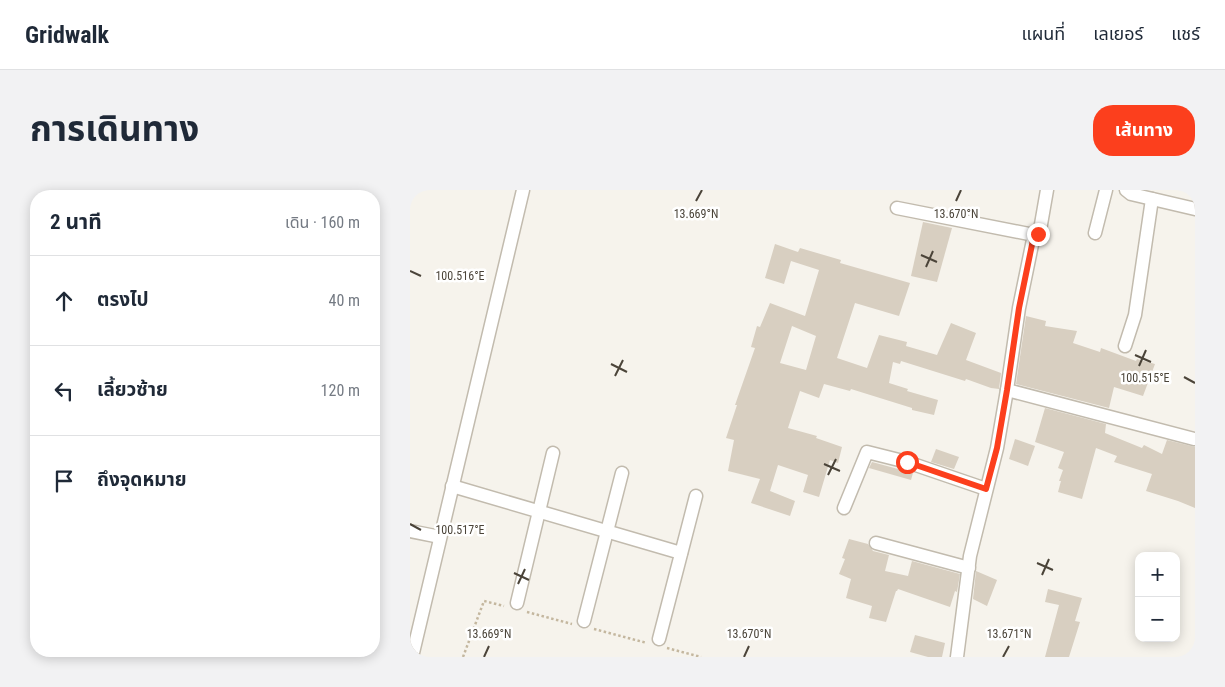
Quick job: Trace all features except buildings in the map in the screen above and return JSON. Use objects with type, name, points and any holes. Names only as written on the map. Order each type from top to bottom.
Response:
[{"type":"street","points":[[412,657],[523,190]]},
{"type":"street","points":[[897,208],[1034,235],[1038,234],[1040,230],[1047,190]]},
{"type":"street","points":[[1095,233],[1106,190]]},
{"type":"street","points":[[1126,190],[1131,194],[1195,209]]},
{"type":"street","points":[[1125,346],[1135,315],[1152,199]]},
{"type":"street","points":[[957,657],[970,556],[997,448],[1019,308],[1034,235]]},
{"type":"street","points":[[1007,390],[1194,439]]},
{"type":"street","points":[[844,508],[867,452],[907,462],[986,489]]},
{"type":"street","points":[[517,607],[553,454]]},
{"type":"street","points":[[583,625],[622,473]]},
{"type":"street","points":[[452,486],[681,553]]},
{"type":"street","points":[[658,644],[696,496]]},
{"type":"street","points":[[410,531],[440,537]]},
{"type":"street","points":[[876,543],[969,568]]},
{"type":"path","points":[[463,657],[484,601],[517,607],[701,657]]},
{"type":"route","points":[[907,462],[986,489],[997,448],[1019,308],[1034,235],[1038,234]]}]
